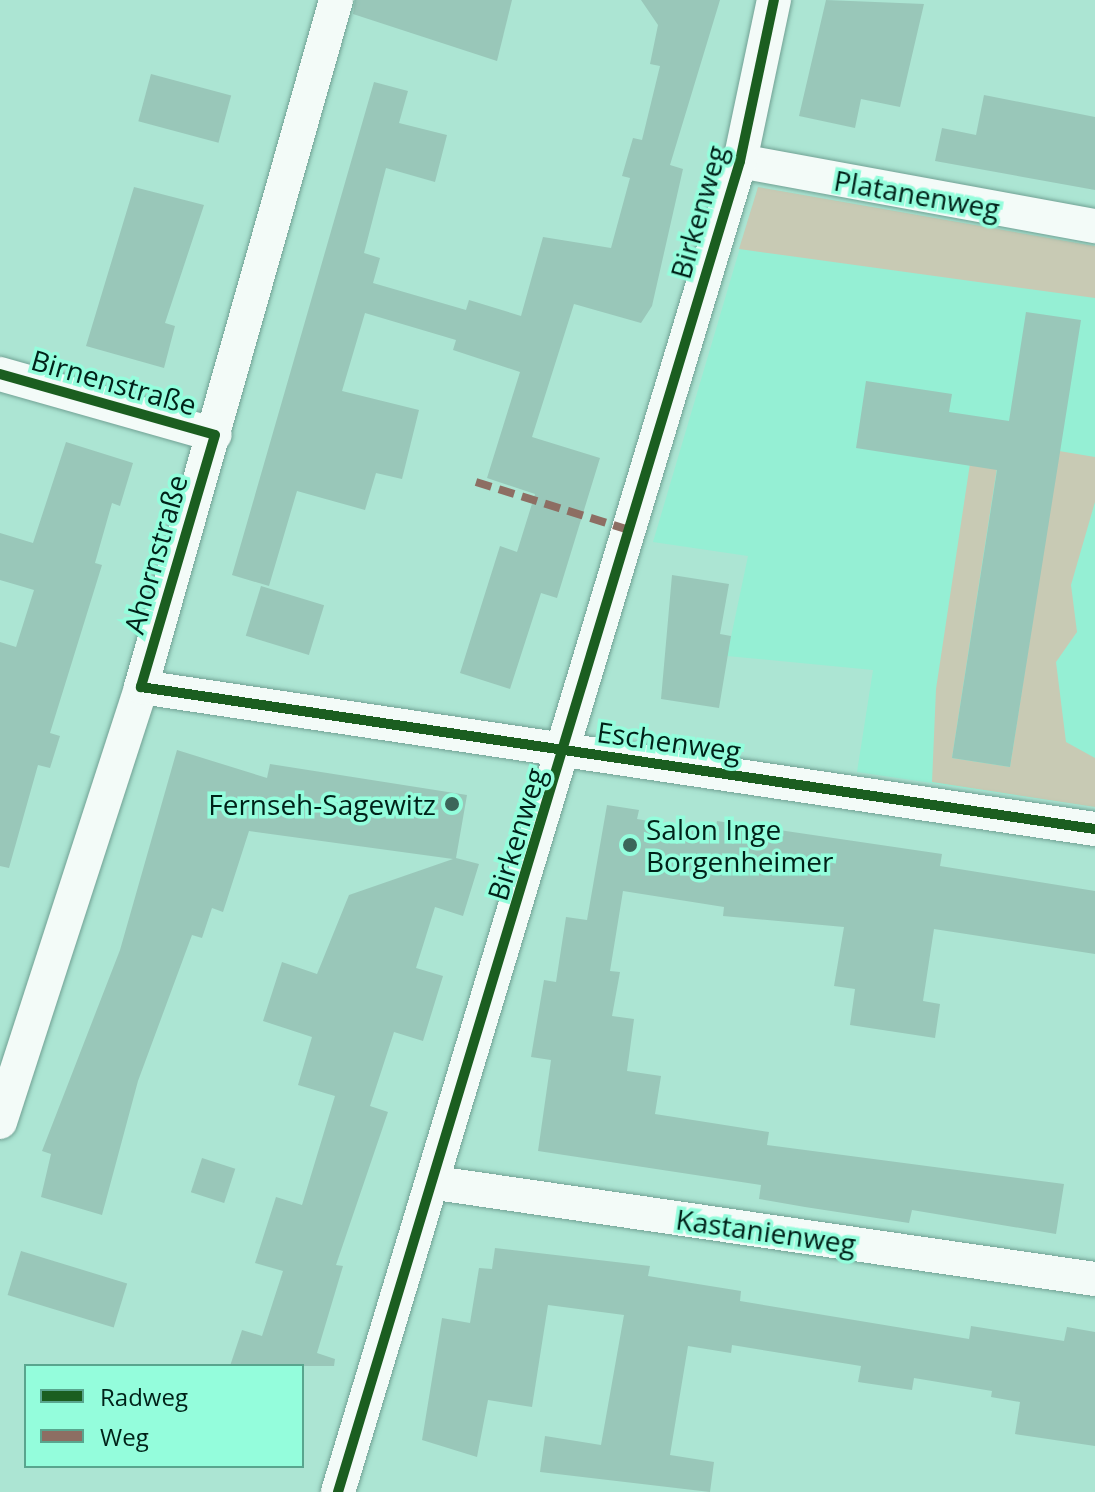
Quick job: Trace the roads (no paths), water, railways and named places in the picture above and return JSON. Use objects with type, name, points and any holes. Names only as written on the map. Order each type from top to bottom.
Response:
[{"type":"street","name":"Ahornstraße","points":[[0,1122],[141,687],[336,0]]},
{"type":"street","name":"Birkenweg","points":[[338,1492],[436,1183],[740,161],[774,0]]},
{"type":"street","name":"Platanenweg","points":[[740,161],[1095,226]]},
{"type":"street","name":"Birnenstraße","points":[[0,374],[215,435]]},
{"type":"street","name":"Eschenweg","points":[[141,687],[1095,829]]},
{"type":"street","name":"Kastanienweg","points":[[436,1183],[1095,1279]]},
{"type":"place","name":"Fernseh-Sagewitz","points":[[452,804]]},
{"type":"place","name":"Salon Inge Borgenheimer","points":[[630,845]]}]
